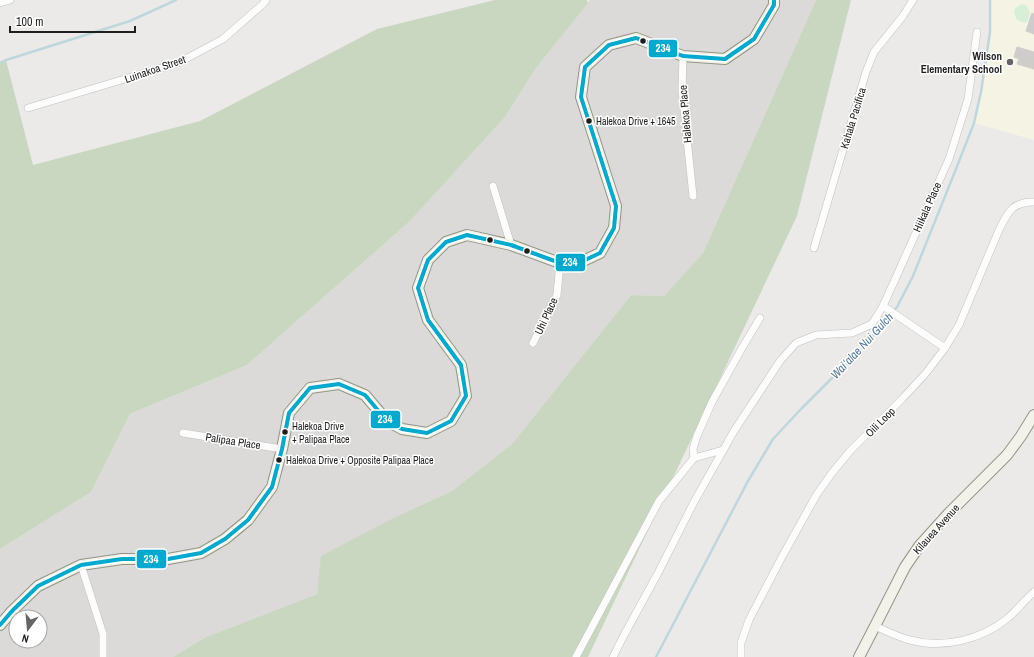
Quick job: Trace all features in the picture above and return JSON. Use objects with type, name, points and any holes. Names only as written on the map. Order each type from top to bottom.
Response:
[{"type":"street","points":[[0,3],[10,0]]},
{"type":"street","name":"Luinakoa Street","points":[[28,108],[178,63],[223,39],[266,0]]},
{"type":"street","points":[[0,625],[38,586],[81,565],[122,559],[168,559],[201,553],[225,539],[248,520],[272,487],[282,449],[289,413],[310,388],[339,384],[365,395],[387,421],[402,429],[427,433],[451,421],[466,396],[461,365],[428,320],[418,288],[428,260],[446,242],[467,235],[511,245],[560,263],[583,261],[600,253],[614,228],[616,206],[581,97],[585,67],[609,45],[636,38],[683,56],[725,59],[754,39],[774,5],[774,0]]},
{"type":"street","name":"Kahala Pacifica","points":[[814,248],[866,72],[874,52],[903,16],[913,0]]},
{"type":"street","name":"Hiikala Place","points":[[613,657],[658,574],[694,502],[723,450],[780,361],[796,343],[816,335],[852,333],[872,324],[886,308],[894,284],[949,159],[968,99],[977,32]]},
{"type":"street","name":"Halekoa Place","points":[[683,56],[682,91],[693,196]]},
{"type":"street","points":[[493,186],[511,245]]},
{"type":"street","name":"Oili Loop","points":[[741,657],[741,643],[749,620],[816,494],[850,451],[926,373],[945,348],[959,325],[999,230],[1006,217],[1018,204],[1034,202]]},
{"type":"street","name":"Uhi Place","points":[[533,343],[557,295],[560,263]]},
{"type":"street","points":[[886,308],[945,348]]},
{"type":"street","points":[[694,458],[693,448],[712,402],[760,318]]},
{"type":"street","name":"Kilauea Avenue","points":[[858,657],[902,573],[920,545],[1006,455],[1034,416]]},
{"type":"street","name":"Palipaa Place","points":[[183,433],[282,449]]},
{"type":"street","points":[[576,657],[659,501],[694,458],[723,450]]},
{"type":"street","points":[[81,565],[103,634],[103,657]]},
{"type":"street","points":[[875,626],[909,640],[924,643],[959,641],[976,636],[993,628],[1008,617],[1034,592]]},
{"type":"shaded area","points":[[590,0],[816,0],[703,253],[664,296],[631,295],[512,444],[452,491],[393,518],[322,556],[317,594],[206,637],[173,657],[0,657],[0,549],[91,492],[130,414],[247,365],[410,221],[505,117],[536,68]]},
{"type":"shaded area","name":"Wilson Elementary School","points":[[990,0],[1034,0],[1034,140],[974,123],[981,92],[990,32]]},
{"type":"green space","points":[[495,0],[587,0],[588,3],[536,68],[505,117],[410,221],[247,365],[130,414],[91,492],[0,549],[0,63],[6,60],[33,165],[200,121],[377,29]]},
{"type":"green space","points":[[816,0],[851,0],[797,216],[588,657],[173,657],[206,637],[317,594],[321,556],[393,518],[452,491],[512,444],[631,295],[664,296],[703,253]]},
{"type":"green space","points":[[1022,4],[1027,6],[1030,12],[1028,21],[1025,23],[1017,20],[1014,13],[1015,8]]},
{"type":"building","points":[[1032,13],[1034,14],[1034,34],[1026,31]]},
{"type":"building","points":[[1017,47],[1034,52],[1034,69],[1017,64],[1019,59],[1014,57]]},
{"type":"waterway","points":[[0,63],[130,21],[176,0]]},
{"type":"waterway","name":"Waiʻalae Nui Gulch","points":[[656,657],[748,481],[773,439],[868,342],[897,307],[913,276],[974,123],[981,92],[990,32],[990,0]]},
{"type":"transit line","name":"234","points":[[0,625],[38,586],[81,565],[122,559],[168,559],[201,553],[225,539],[248,520],[272,487],[282,449],[289,413],[310,388],[339,384],[365,395],[387,421],[402,429],[427,433],[451,421],[466,396],[461,365],[428,320],[418,288],[428,260],[446,242],[467,235],[511,245],[560,263],[583,261],[600,253],[614,228],[616,206],[581,97],[585,67],[609,45],[636,38],[683,56],[725,59],[754,39],[774,5],[774,0]]},
{"type":"place","name":"Wilson Elementary School","points":[[1010,62]]},
{"type":"place","name":"Halekoa Drive + 1645","points":[[589,121]]},
{"type":"place","name":"Halekoa Drive + Palipaa Place","points":[[285,432]]},
{"type":"place","name":"Halekoa Drive + Opposite Palipaa Place","points":[[279,460]]}]
